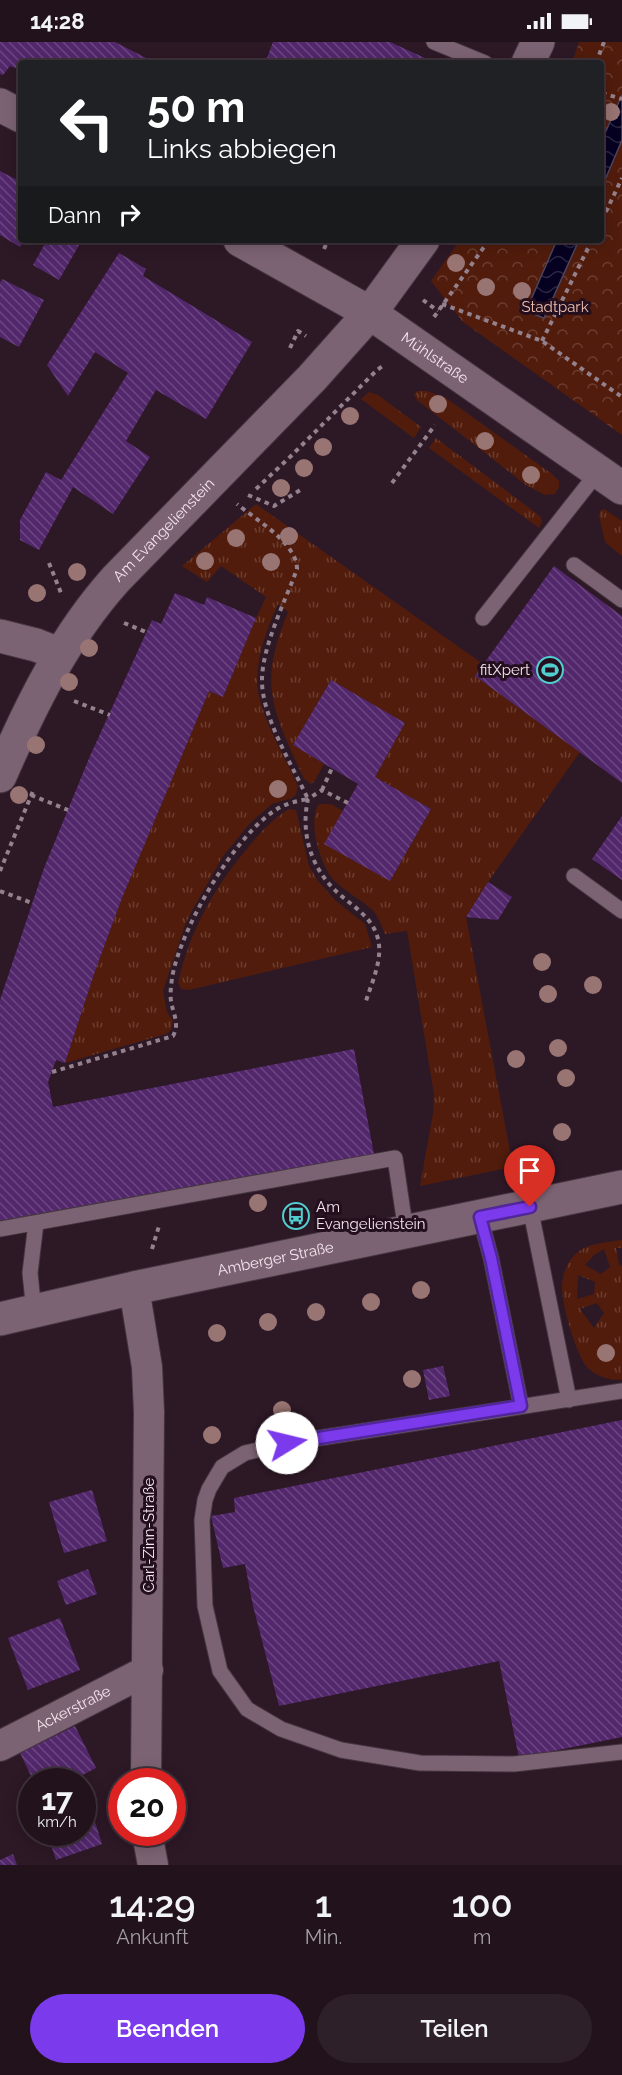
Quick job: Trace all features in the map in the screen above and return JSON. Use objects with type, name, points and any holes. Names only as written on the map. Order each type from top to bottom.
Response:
[{"type":"street","points":[[529,60],[538,42]]},
{"type":"street","points":[[0,105],[18,114]]},
{"type":"street","name":"Mühlstraße","points":[[245,243],[370,314],[610,480]]},
{"type":"street","name":"Am Evangelienstein","points":[[0,776],[59,654],[104,593],[211,484],[370,314],[421,243]]},
{"type":"street","points":[[0,636],[36,645],[59,654]]},
{"type":"street","name":"Amberger Straße","points":[[0,1319],[134,1288],[622,1187]]},
{"type":"street","name":"Carl-Zinn-Straße","points":[[134,1288],[147,1367],[149,1412],[146,1768]]},
{"type":"street","name":"Ackerstraße","points":[[0,1746],[148,1670]]},
{"type":"street","points":[[149,1846],[153,1865]]},
{"type":"lane","points":[[434,42],[478,60]]},
{"type":"lane","points":[[483,618],[610,480]]},
{"type":"lane","points":[[574,565],[622,600]]},
{"type":"lane","points":[[574,876],[622,911]]},
{"type":"lane","points":[[0,1229],[395,1158],[406,1232]]},
{"type":"lane","points":[[530,1207],[569,1400]]},
{"type":"lane","points":[[480,1217],[491,1258],[521,1406]]},
{"type":"lane","points":[[34,1312],[30,1273],[36,1223]]},
{"type":"lane","points":[[622,1391],[287,1443],[245,1453],[222,1467],[209,1488],[202,1520],[205,1606],[220,1671],[247,1709],[281,1729],[340,1750],[420,1763],[514,1764],[622,1752]]},
{"type":"path","points":[[597,60],[604,42]]},
{"type":"path","points":[[604,94],[622,99]]},
{"type":"path","points":[[604,216],[622,178]]},
{"type":"path","points":[[423,300],[438,311],[487,243]]},
{"type":"path","points":[[542,342],[591,243]]},
{"type":"path","points":[[442,304],[542,342],[622,397]]},
{"type":"path","points":[[353,393],[370,377]]},
{"type":"path","points":[[392,483],[435,425]]},
{"type":"path","points":[[211,484],[287,545],[297,562],[297,569],[267,647],[262,679],[265,705],[308,799],[305,816],[306,830],[317,869],[324,880],[366,916],[376,931],[378,961],[366,1001]]},
{"type":"path","points":[[248,495],[274,506],[302,489]]},
{"type":"path","points":[[50,563],[60,588],[61,599]]},
{"type":"path","points":[[124,623],[146,632]]},
{"type":"path","points":[[74,700],[110,715]]},
{"type":"path","points":[[52,1072],[173,1036],[177,1024],[171,1000],[172,975],[187,931],[210,887],[242,843],[268,816],[285,805],[308,799],[322,790],[332,768]]},
{"type":"path","points":[[322,790],[348,803]]},
{"type":"path","points":[[32,795],[68,810]]},
{"type":"path","points":[[0,891],[32,903]]},
{"type":"green space","name":"Stadtpark","points":[[579,42],[622,42],[622,435],[463,322],[431,281],[458,243],[604,243],[604,60],[573,60]]},
{"type":"green space","points":[[417,391],[427,391],[446,398],[552,474],[559,481],[555,494],[545,495],[526,485],[417,400],[414,394]]},
{"type":"green space","points":[[369,392],[378,395],[421,427],[414,438],[361,399]]},
{"type":"green space","points":[[436,438],[540,516],[542,522],[539,528],[429,448]]},
{"type":"green space","points":[[256,504],[483,664],[475,676],[580,752],[466,917],[513,1167],[420,1186],[433,1113],[434,1094],[407,931],[385,934],[375,913],[332,878],[319,852],[314,820],[319,804],[331,804],[343,811],[325,844],[390,881],[431,809],[375,777],[405,723],[331,680],[293,745],[324,764],[314,782],[311,784],[304,779],[284,734],[273,697],[271,679],[273,660],[288,612],[278,604],[261,651],[257,676],[258,688],[267,722],[298,786],[296,794],[292,798],[272,804],[251,822],[223,856],[193,909],[185,925],[163,991],[167,1012],[173,1021],[171,1030],[166,1034],[65,1063],[122,898],[209,691],[223,697],[266,597],[221,566],[207,582],[182,566]]},
{"type":"green space","points":[[604,509],[622,521],[622,556],[605,542],[599,515]]},
{"type":"green space","points":[[289,809],[296,810],[309,866],[318,881],[336,901],[365,924],[372,947],[189,990],[181,989],[178,983],[189,946],[213,896],[256,838]]},
{"type":"green space","points":[[622,1240],[622,1248],[616,1248],[619,1265],[622,1266],[622,1380],[600,1376],[583,1362],[570,1328],[562,1285],[571,1258],[582,1249]],"holes":[[[604,1249],[610,1267],[601,1274],[585,1265],[594,1255]],[[578,1275],[595,1282],[594,1294],[577,1299]],[[597,1303],[604,1313],[594,1328],[580,1309]]]},
{"type":"water","points":[[622,95],[622,140],[604,182],[604,136]]},
{"type":"water","points":[[556,243],[578,243],[544,318],[526,311]]},
{"type":"building","points":[[0,42],[115,42],[150,60],[18,60],[18,69],[10,66],[3,75],[0,74]]},
{"type":"building","points":[[273,42],[390,42],[429,60],[266,60]]},
{"type":"building","points":[[0,171],[18,180],[18,243],[22,243],[20,247],[0,235]]},
{"type":"building","points":[[45,243],[80,243],[59,280],[33,265]]},
{"type":"building","points":[[119,253],[146,269],[143,276],[252,342],[206,419],[156,390],[126,441],[150,457],[113,514],[73,487],[39,550],[20,540],[20,520],[46,472],[61,480],[128,373],[95,352],[68,396],[47,365]]},
{"type":"building","points":[[2,279],[44,300],[19,347],[0,337],[0,283]]},
{"type":"building","name":"fitXpert","points":[[554,566],[622,616],[622,783],[475,676]]},
{"type":"building","points":[[175,593],[204,605],[207,597],[256,618],[223,697],[209,691],[122,898],[65,1063],[56,1060],[48,1082],[53,1107],[354,1049],[374,1154],[192,1189],[0,1221],[0,1000],[44,868],[90,756],[152,620],[161,624]]},
{"type":"building","points":[[331,680],[405,723],[375,777],[431,809],[390,881],[324,844],[358,784],[293,745]]},
{"type":"building","points":[[622,816],[622,880],[592,859]]},
{"type":"building","points":[[488,882],[512,897],[498,920],[466,917]]},
{"type":"building","points":[[443,1366],[450,1396],[429,1400],[423,1370]]},
{"type":"building","points":[[622,1420],[622,1737],[519,1758],[499,1661],[279,1706],[253,1606],[245,1564],[223,1568],[211,1516],[235,1512],[234,1498]]},
{"type":"building","points":[[92,1490],[107,1541],[64,1553],[49,1502]]},
{"type":"building","points":[[88,1569],[97,1594],[66,1605],[57,1581]]},
{"type":"building","points":[[60,1618],[80,1670],[28,1690],[8,1638]]},
{"type":"building","points":[[75,1726],[96,1768],[27,1768],[20,1753]]},
{"type":"building","points":[[96,1825],[102,1844],[56,1860],[51,1846],[96,1846]]},
{"type":"building","points":[[13,1854],[17,1865],[0,1865],[0,1860]]},
{"type":"place","name":"fitXpert","points":[[550,670]]},
{"type":"place","name":"Am Evangelienstein","points":[[296,1216]]},
{"type":"route","points":[[287,1443],[521,1406],[491,1258],[480,1217],[530,1207]]}]
